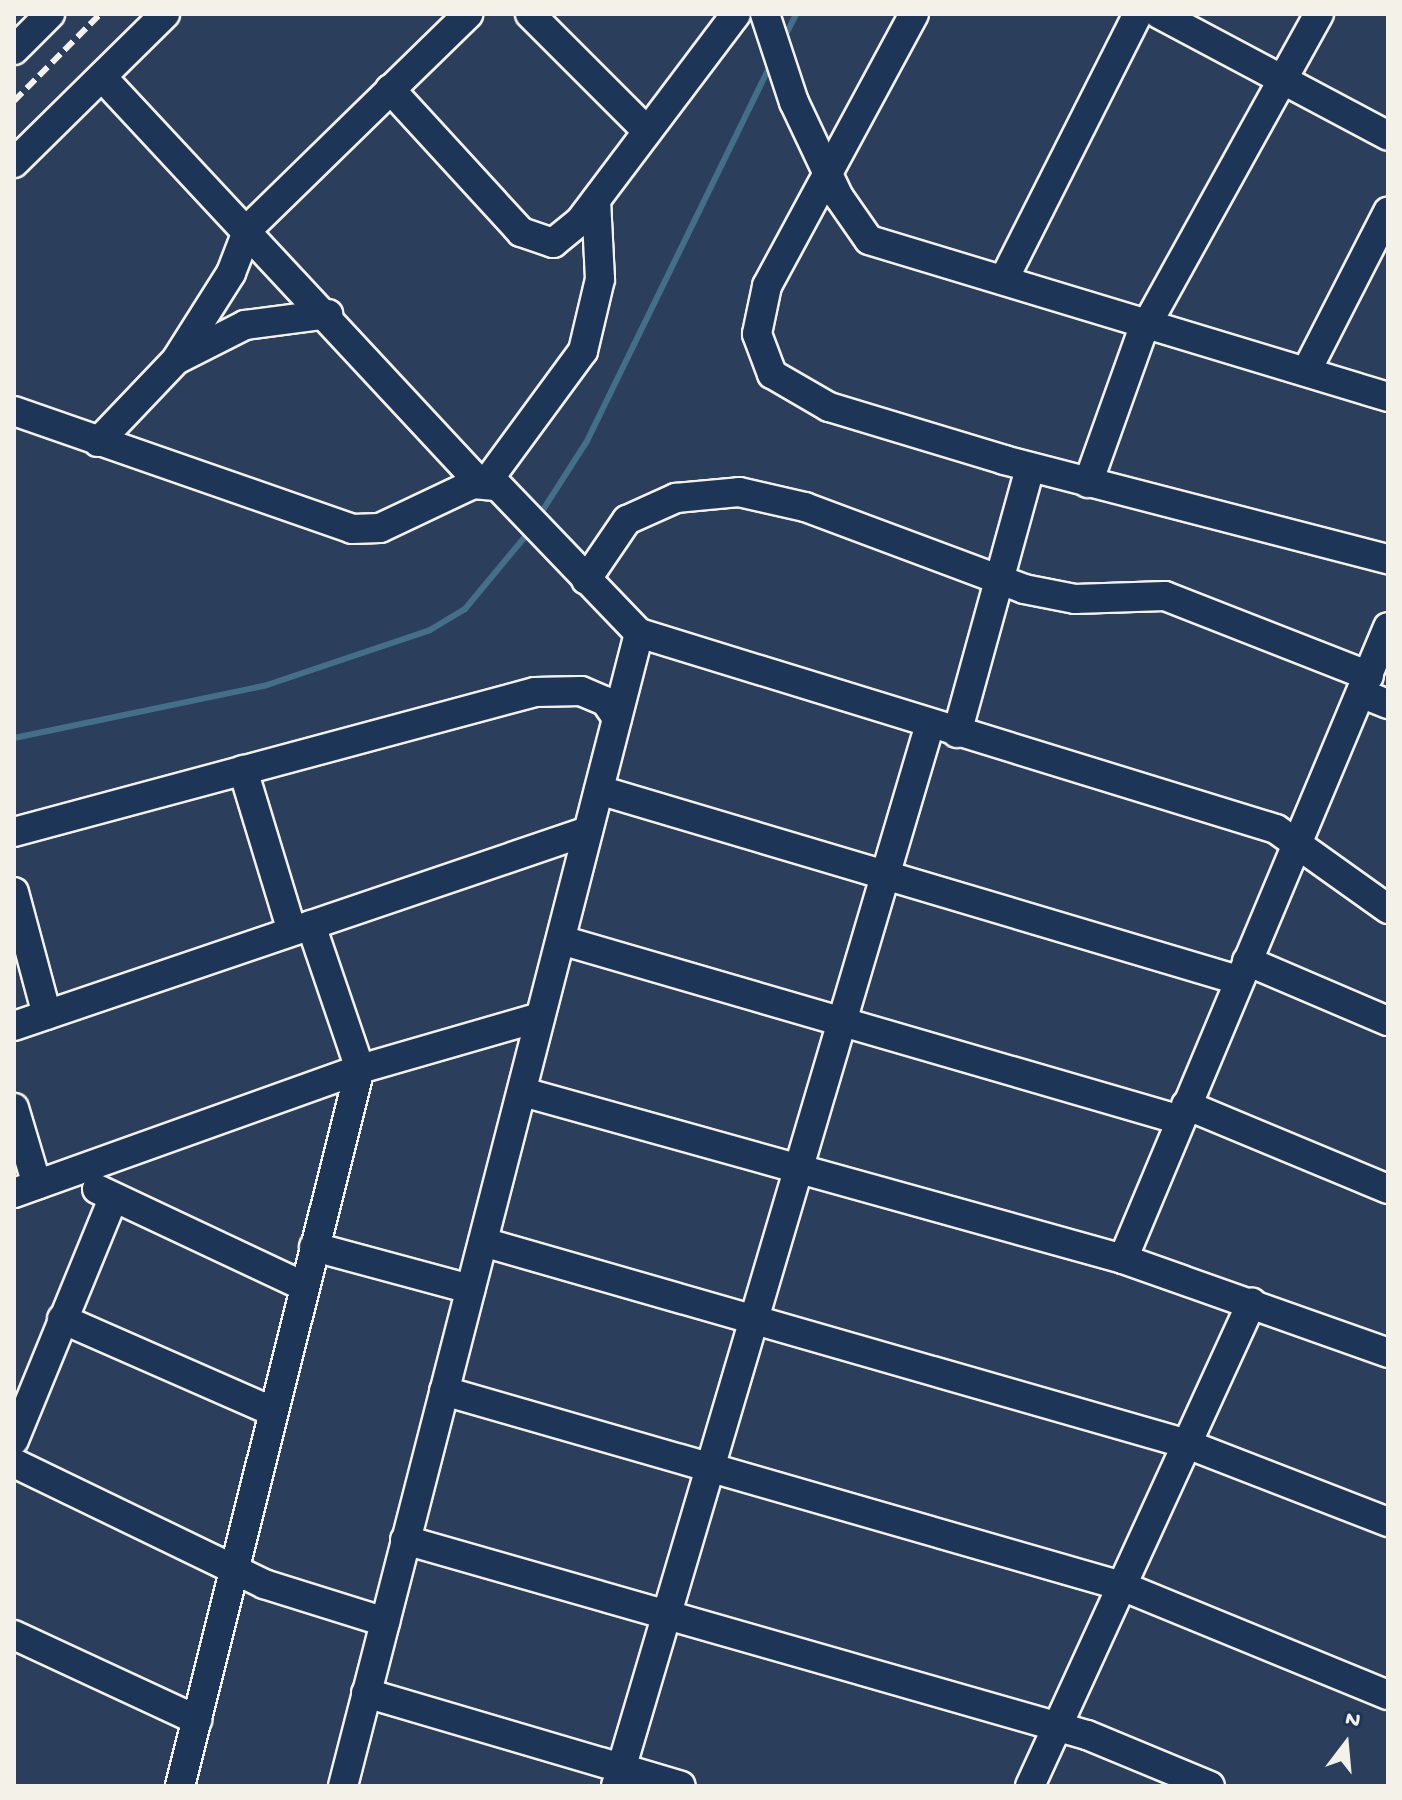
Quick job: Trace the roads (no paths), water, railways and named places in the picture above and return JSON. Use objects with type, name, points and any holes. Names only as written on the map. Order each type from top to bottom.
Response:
[{"type":"street","points":[[14,50],[50,14]]},
{"type":"street","points":[[14,163],[165,14]]},
{"type":"street","points":[[98,442],[176,360],[237,262],[248,229],[468,14]]},
{"type":"street","points":[[530,14],[647,131]]},
{"type":"street","points":[[390,89],[531,239],[565,238],[736,14]]},
{"type":"street","points":[[765,14],[827,172],[869,240],[1005,277],[1388,397]]},
{"type":"street","points":[[914,14],[827,172],[760,310],[759,352],[772,374],[829,407],[1030,468],[1388,559]]},
{"type":"street","points":[[1005,277],[1138,14]]},
{"type":"street","points":[[1159,14],[1388,136]]},
{"type":"street","points":[[1088,483],[1148,324],[1319,14]]},
{"type":"street","points":[[102,77],[328,314],[483,483],[517,501],[586,580],[639,633],[1261,824],[1388,909]]},
{"type":"street","points":[[14,411],[352,529],[380,528],[483,483],[583,351],[600,279],[596,201]]},
{"type":"street","points":[[1307,370],[1388,212]]},
{"type":"street","points":[[176,360],[245,325],[328,314]]},
{"type":"street","points":[[957,733],[1030,468]]},
{"type":"street","points":[[586,580],[627,520],[676,498],[739,492],[805,507],[997,582],[1075,599],[1165,596],[1373,691]]},
{"type":"street","points":[[1123,1259],[1242,970],[1373,691],[1388,627]]},
{"type":"street","points":[[343,1786],[639,633]]},
{"type":"street","points":[[14,832],[535,692],[581,691],[605,701],[617,718]]},
{"type":"street","points":[[619,1777],[663,1618],[930,724]]},
{"type":"street","points":[[180,1786],[360,1069],[302,928],[243,770]]},
{"type":"street","points":[[599,790],[1242,970],[1388,1021]]},
{"type":"street","points":[[14,1026],[588,831]]},
{"type":"street","points":[[14,892],[47,1015]]},
{"type":"street","points":[[561,940],[843,1023],[1183,1113],[1388,1189]]},
{"type":"street","points":[[14,1108],[26,1189],[360,1069],[540,1017]]},
{"type":"street","points":[[523,1092],[1123,1259],[1252,1302],[1388,1353]]},
{"type":"street","points":[[79,1172],[113,1199],[305,1287]]},
{"type":"street","points":[[14,1440],[113,1199]]},
{"type":"street","points":[[483,1242],[1187,1444],[1388,1522]]},
{"type":"street","points":[[314,1247],[470,1289]]},
{"type":"street","points":[[1030,1786],[1252,1302]]},
{"type":"street","points":[[62,1319],[272,1411]]},
{"type":"street","points":[[444,1391],[1122,1586],[1388,1695]]},
{"type":"street","points":[[14,1463],[233,1568],[385,1622]]},
{"type":"street","points":[[405,1540],[663,1618],[1057,1727],[1210,1786]]},
{"type":"street","points":[[14,1635],[197,1720]]},
{"type":"street","points":[[366,1693],[619,1777],[681,1786]]},
{"type":"waterway","points":[[783,40],[796,14]]},
{"type":"waterway","points":[[539,516],[587,441],[771,64]]},
{"type":"waterway","points":[[14,738],[267,685],[430,630],[465,609],[529,532]]},
{"type":"railway","points":[[14,101],[100,14]]}]
